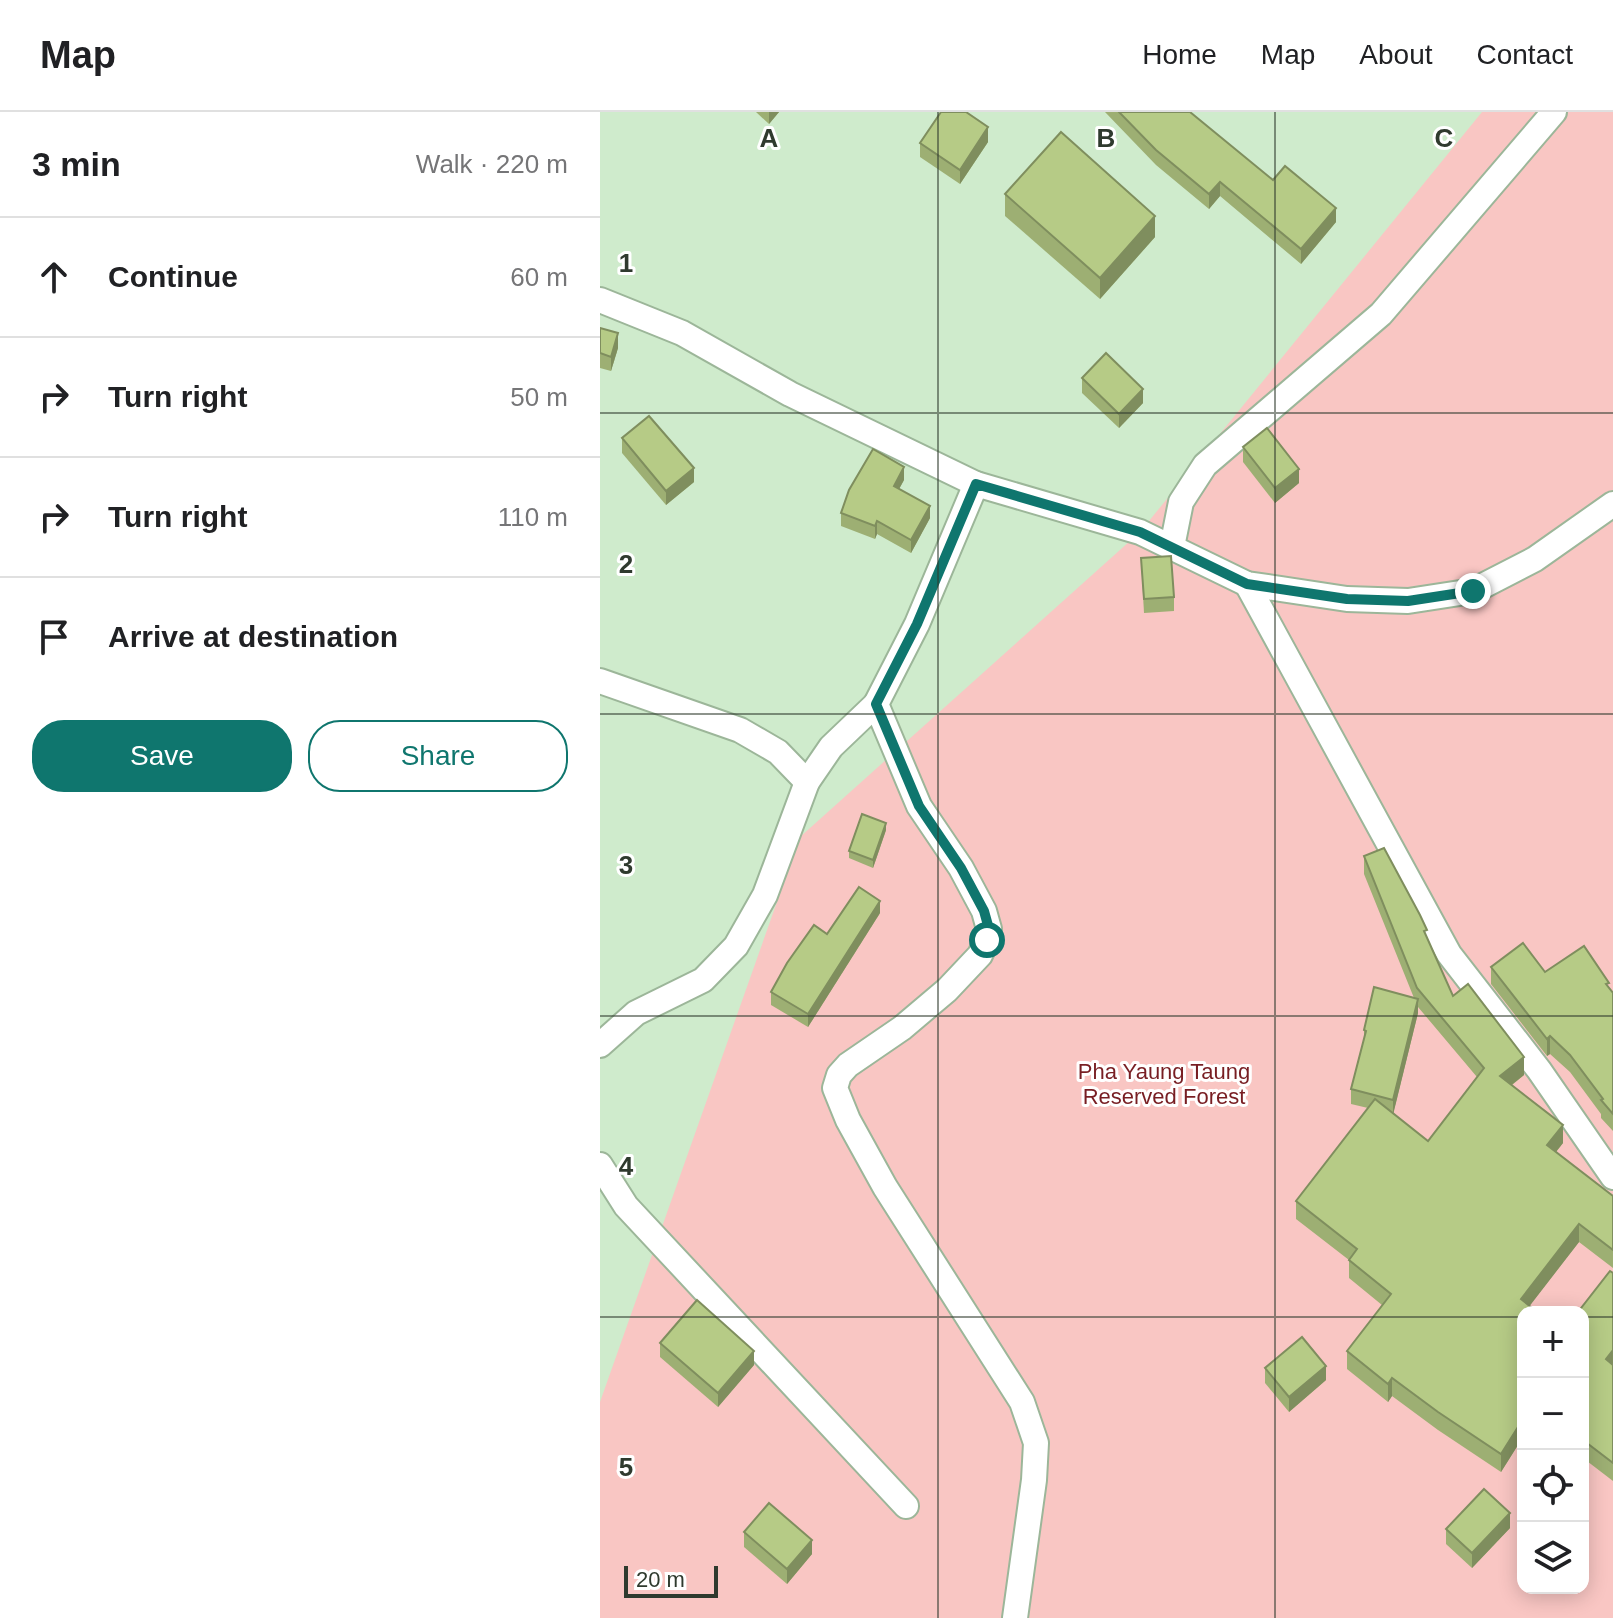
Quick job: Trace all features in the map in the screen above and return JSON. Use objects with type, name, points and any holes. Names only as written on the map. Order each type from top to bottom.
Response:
[{"type":"street","points":[[1172,547],[1181,502],[1205,465],[1381,314],[1554,112]]},
{"type":"street","points":[[600,300],[682,333],[790,394],[976,484],[1140,532],[1247,584],[1347,599],[1408,601],[1473,591],[1535,559],[1613,504]]},
{"type":"street","points":[[600,1045],[636,1013],[703,980],[736,946],[765,895],[807,782],[831,747],[876,704],[917,624],[976,484]]},
{"type":"street","points":[[1247,584],[1449,954],[1539,1070],[1613,1177]]},
{"type":"street","points":[[600,681],[740,730],[778,752],[807,782]]},
{"type":"street","points":[[876,704],[919,806],[961,868],[984,911],[989,929],[980,955],[947,990],[902,1028],[848,1065],[839,1075],[835,1088],[848,1120],[885,1187],[1022,1402],[1036,1443],[1034,1480],[1015,1618]]},
{"type":"street","points":[[600,1165],[626,1206],[906,1506]]},
{"type":"green space","name":"Pha Yaung Taung Reserved Forest","points":[[1482,112],[1613,112],[1613,1618],[600,1618],[600,1402],[800,837],[1140,532]]},
{"type":"building","points":[[941,112],[966,112],[988,127],[960,170],[920,143]]},
{"type":"building","points":[[1119,112],[1190,112],[1273,180],[1285,166],[1336,208],[1301,249],[1220,182],[1209,194],[1156,150]]},
{"type":"building","points":[[1061,132],[1155,216],[1100,278],[1005,194]]},
{"type":"building","points":[[600,328],[618,333],[611,357],[600,353]]},
{"type":"building","points":[[1106,353],[1143,389],[1119,414],[1082,378]]},
{"type":"building","points":[[649,416],[694,468],[666,491],[622,438]]},
{"type":"building","points":[[1267,428],[1299,469],[1275,488],[1243,447]]},
{"type":"building","points":[[873,449],[904,467],[894,486],[930,506],[911,540],[877,521],[875,526],[841,513],[849,490]]},
{"type":"building","points":[[1171,556],[1174,597],[1144,599],[1141,558]]},
{"type":"building","points":[[862,814],[886,823],[873,860],[849,851]]},
{"type":"building","points":[[1384,848],[1427,930],[1424,931],[1453,996],[1468,984],[1524,1057],[1500,1076],[1563,1125],[1547,1145],[1613,1196],[1613,1250],[1579,1224],[1521,1299],[1530,1306],[1517,1306],[1517,1429],[1501,1454],[1392,1378],[1388,1384],[1347,1351],[1391,1294],[1349,1260],[1357,1249],[1296,1201],[1375,1099],[1428,1141],[1484,1068],[1417,988],[1364,856]]},
{"type":"building","points":[[859,887],[880,901],[808,1014],[771,992],[814,925],[827,934]]},
{"type":"building","points":[[1523,943],[1545,972],[1584,946],[1609,983],[1606,984],[1613,993],[1613,1114],[1570,1055],[1550,1036],[1547,1039],[1491,967]]},
{"type":"building","points":[[1374,987],[1418,999],[1393,1100],[1351,1089]]},
{"type":"building","points":[[1610,1271],[1613,1273],[1613,1350],[1606,1359],[1613,1365],[1613,1463],[1589,1445],[1589,1306],[1583,1306]]},
{"type":"building","points":[[697,1300],[754,1351],[718,1393],[660,1343]]},
{"type":"building","points":[[1302,1337],[1326,1366],[1289,1397],[1265,1368]]},
{"type":"building","points":[[1484,1489],[1510,1513],[1472,1553],[1446,1529]]},
{"type":"building","points":[[769,1503],[812,1540],[787,1569],[744,1532]]},
{"type":"route","points":[[987,940],[989,929],[984,911],[940,833],[919,806],[876,704],[917,624],[976,484],[1140,532],[1247,584],[1347,599],[1408,601],[1473,591]]}]
